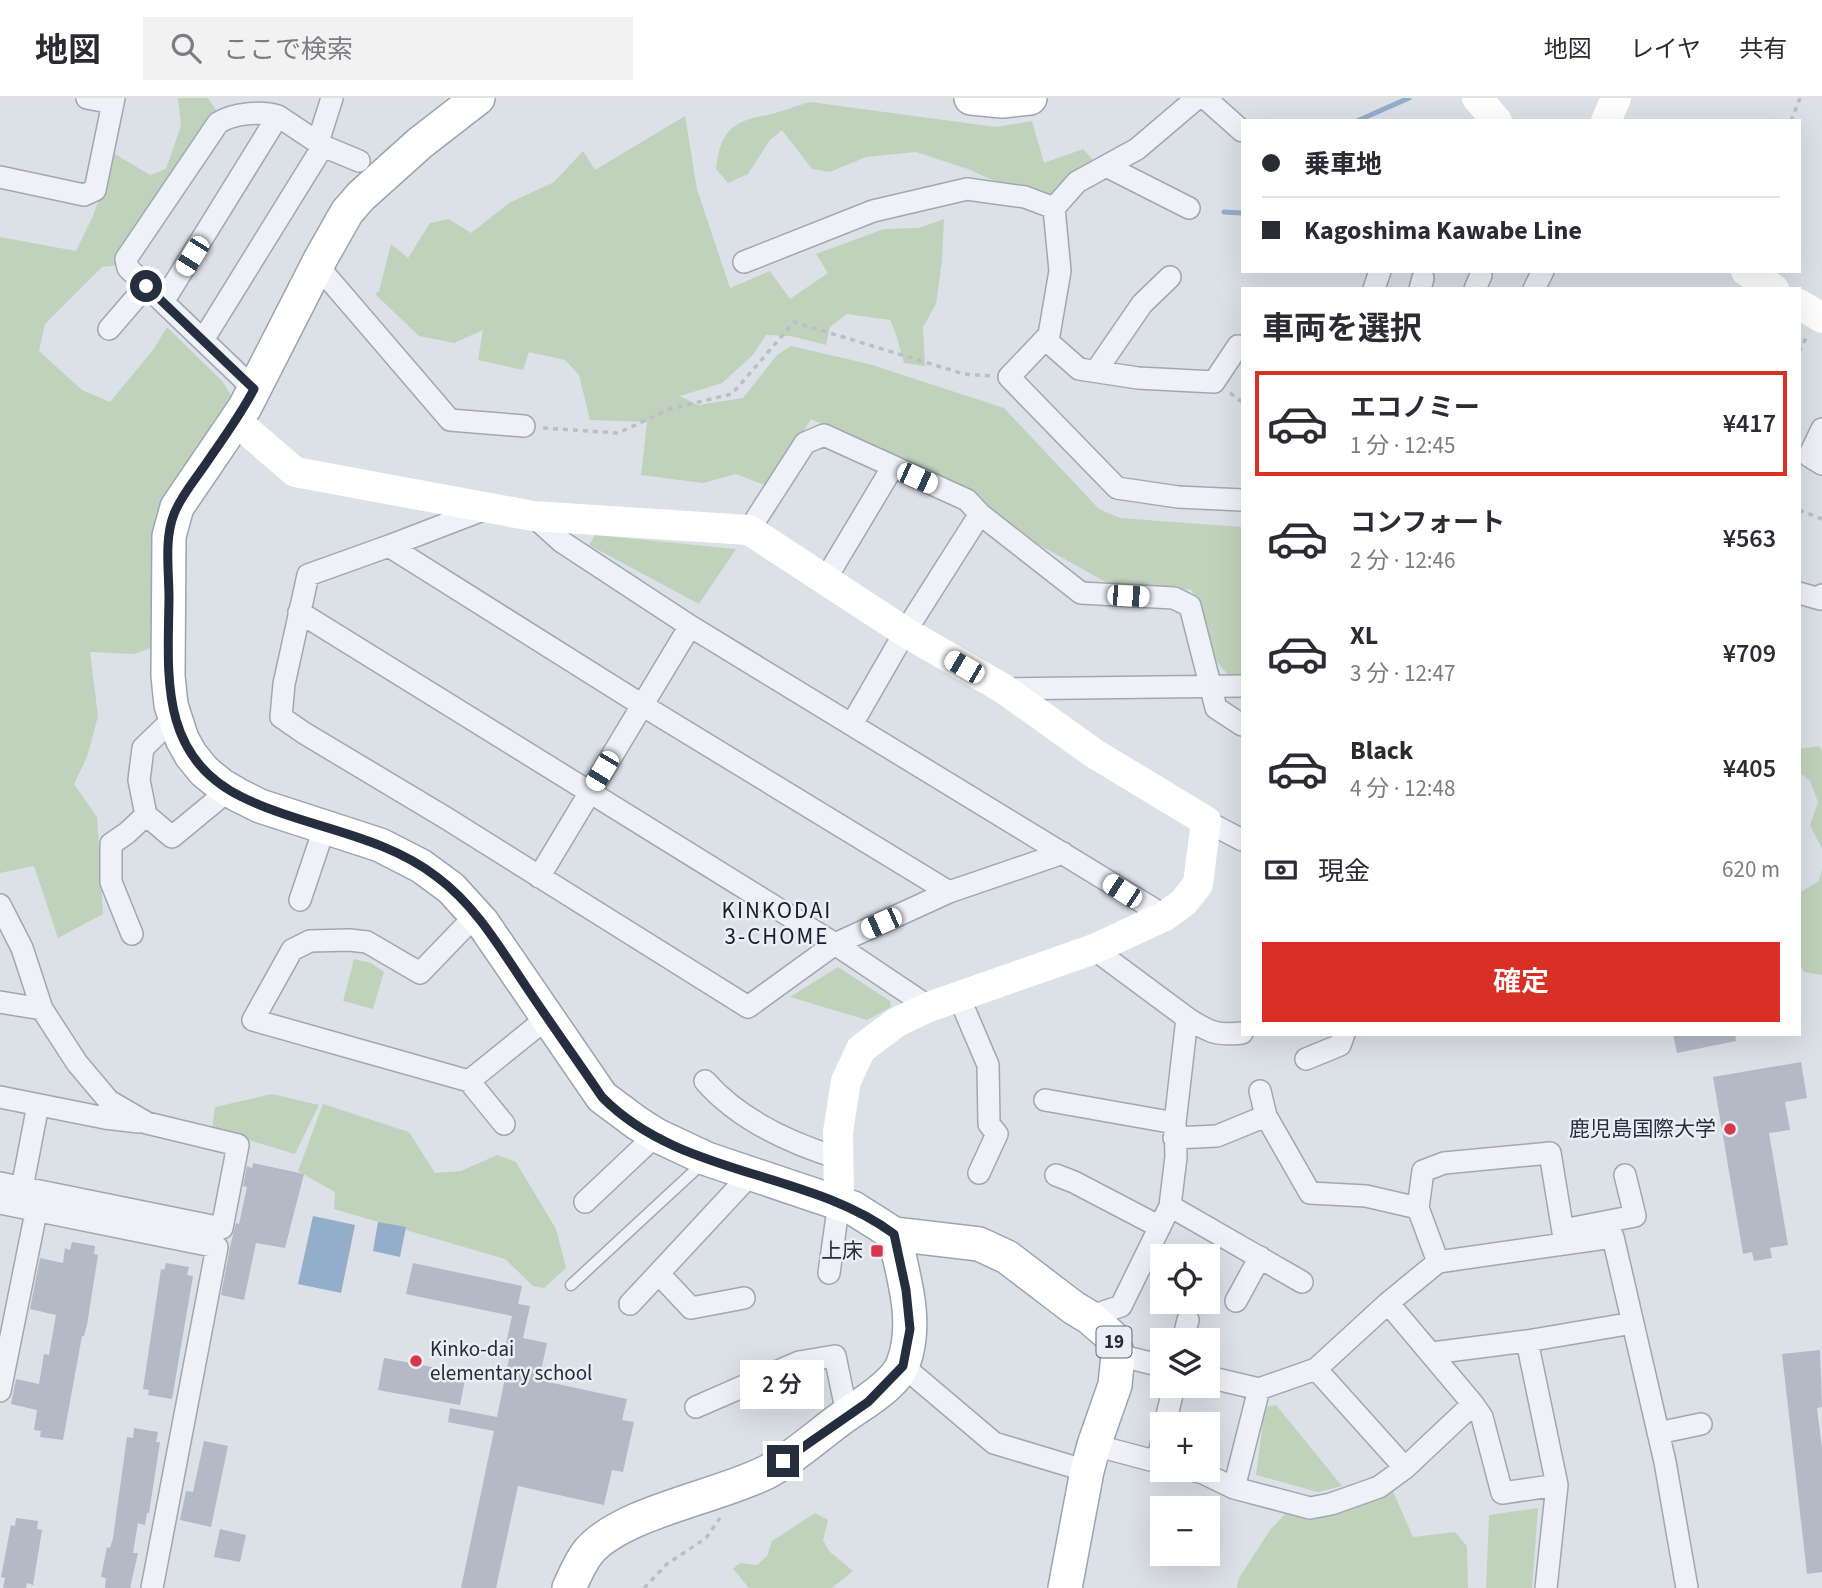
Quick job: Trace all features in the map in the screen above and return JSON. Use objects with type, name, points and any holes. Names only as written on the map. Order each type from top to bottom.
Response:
[{"type":"main road","name":"19","points":[[478,98],[420,143],[361,196],[340,223],[236,421],[183,495],[170,527],[168,676],[175,717],[191,755],[204,771],[229,790],[260,806],[380,845],[407,857],[444,882],[476,915],[602,1097],[620,1112],[656,1135],[707,1159],[839,1202],[894,1234],[979,1244],[1007,1258],[1111,1336],[1118,1355],[1115,1385],[1090,1458],[1065,1588]]},
{"type":"main road","points":[[971,98],[1002,101],[1030,98]]},
{"type":"main road","points":[[569,1588],[590,1550],[604,1539],[635,1520],[767,1472],[868,1402],[903,1366],[910,1329],[906,1290],[894,1234]]},
{"type":"street","points":[[0,177],[84,195],[95,190],[113,101],[87,98]]},
{"type":"street","points":[[203,340],[321,144],[332,98]]},
{"type":"street","points":[[1197,98],[1138,149],[1077,182],[1054,208],[1060,271],[1049,335],[1009,377],[1117,488],[1178,497],[1241,500]]},
{"type":"street","points":[[1205,98],[1241,130]]},
{"type":"street","points":[[1477,98],[1495,119]]},
{"type":"street","points":[[1607,119],[1615,98]]},
{"type":"street","points":[[254,389],[128,268],[127,259],[218,123],[225,118],[267,112],[278,116],[321,144],[359,161]]},
{"type":"street","points":[[163,302],[278,116]]},
{"type":"street","points":[[1106,166],[1189,208]]},
{"type":"street","points":[[744,262],[873,211],[967,189],[1026,197],[1054,208]]},
{"type":"street","points":[[317,265],[450,420],[524,426]]},
{"type":"street","points":[[1749,273],[1771,287]]},
{"type":"street","points":[[1096,371],[1142,304],[1170,277]]},
{"type":"street","points":[[109,329],[146,286]]},
{"type":"street","points":[[1801,305],[1822,318]]},
{"type":"street","points":[[1045,339],[1079,369],[1138,378],[1214,382],[1237,346],[1241,347]]},
{"type":"street","points":[[236,421],[295,472],[533,516],[749,530],[905,632],[1004,690],[1095,754],[1241,839]]},
{"type":"street","points":[[1822,429],[1809,456],[1822,464]]},
{"type":"street","points":[[749,530],[805,443],[824,435],[967,500],[1081,593],[1174,598],[1190,606],[1216,708],[1241,723]]},
{"type":"street","points":[[825,580],[892,468]]},
{"type":"street","points":[[488,508],[308,575],[284,684],[281,717],[748,1007],[835,944],[949,892],[1063,853]]},
{"type":"street","points":[[852,724],[905,632],[981,514]]},
{"type":"street","points":[[533,516],[562,542],[690,626],[1165,916]]},
{"type":"street","points":[[389,546],[642,705],[949,892]]},
{"type":"street","points":[[1801,593],[1821,598]]},
{"type":"street","points":[[299,612],[835,944],[929,1007]]},
{"type":"street","points":[[539,877],[690,626]]},
{"type":"street","points":[[1004,690],[1241,687]]},
{"type":"street","points":[[175,717],[143,748],[139,780],[146,815],[172,836],[229,790]]},
{"type":"street","points":[[132,934],[111,882],[111,844],[146,815]]},
{"type":"street","points":[[829,1273],[839,1202],[838,1132],[846,1081],[862,1049],[897,1022],[929,1007],[1094,949],[1165,916],[1184,902],[1198,884],[1206,821]]},
{"type":"street","points":[[300,900],[325,826]]},
{"type":"street","points":[[0,906],[22,948],[42,1009],[77,1063],[109,1101],[147,1123]]},
{"type":"street","points":[[476,915],[420,973],[366,942],[328,939],[310,941],[292,950],[253,1020],[469,1081],[504,1125]]},
{"type":"street","points":[[1094,949],[1207,1031],[1221,1036],[1241,1032]]},
{"type":"street","points":[[959,997],[988,1065],[989,1124],[997,1134],[979,1173]]},
{"type":"street","points":[[0,1002],[42,1009]]},
{"type":"street","points":[[469,1081],[547,1018]]},
{"type":"street","points":[[1089,1317],[1121,1306],[1170,1206],[1176,1157],[1174,1130],[1187,1018]]},
{"type":"street","points":[[1306,1059],[1340,1045],[1343,1036]]},
{"type":"street","points":[[705,1081],[735,1111],[808,1149],[838,1158]]},
{"type":"street","points":[[1260,1091],[1266,1116],[1310,1193],[1366,1196],[1418,1208]]},
{"type":"street","points":[[0,1097],[105,1118],[147,1123],[238,1145],[222,1228],[0,1183]]},
{"type":"street","points":[[1045,1100],[1174,1130],[1217,1136],[1266,1116]]},
{"type":"street","points":[[22,1188],[38,1105]]},
{"type":"street","points":[[585,1202],[656,1135]]},
{"type":"street","points":[[1438,1262],[1418,1208],[1423,1171],[1444,1163],[1550,1153],[1564,1237]]},
{"type":"street","points":[[630,1304],[751,1174]]},
{"type":"street","points":[[1056,1175],[1160,1227]]},
{"type":"street","points":[[1220,1380],[1259,1389],[1316,1368],[1438,1262],[1564,1237],[1636,1216],[1625,1175]]},
{"type":"street","points":[[0,1203],[217,1247],[152,1588]]},
{"type":"street","points":[[1170,1206],[1302,1282]]},
{"type":"street","points":[[0,1391],[8,1310],[36,1212]]},
{"type":"street","points":[[1564,1237],[1613,1237],[1658,1433],[1687,1588]]},
{"type":"street","points":[[1236,1301],[1260,1257]]},
{"type":"street","points":[[659,1274],[691,1308],[744,1298]]},
{"type":"street","points":[[1388,1303],[1432,1353],[1482,1417],[1502,1493],[1557,1485]]},
{"type":"street","points":[[1432,1353],[1527,1341],[1633,1323]]},
{"type":"street","points":[[1527,1341],[1557,1485],[1546,1588]]},
{"type":"street","points":[[1118,1355],[1150,1363]]},
{"type":"street","points":[[696,1407],[799,1362],[835,1356],[848,1414]]},
{"type":"street","points":[[903,1366],[994,1443],[1090,1458],[1150,1462]]},
{"type":"street","points":[[1316,1368],[1405,1468]]},
{"type":"street","points":[[1234,1488],[1259,1389]]},
{"type":"street","points":[[1220,1481],[1234,1488],[1310,1508],[1331,1504],[1379,1487],[1405,1468],[1472,1404]]},
{"type":"street","points":[[1658,1433],[1701,1424]]},
{"type":"lane","points":[[571,1285],[707,1159]]},
{"type":"path","points":[[1792,119],[1800,98]]},
{"type":"path","points":[[524,426],[618,433],[670,409],[732,394],[793,322],[964,374],[1009,377]]},
{"type":"path","points":[[1801,511],[1822,519]]},
{"type":"path","points":[[644,1588],[667,1564],[706,1538],[721,1516]]},
{"type":"green space","points":[[178,98],[208,98],[218,113],[122,265],[102,267],[45,324],[39,351],[82,390],[110,402],[153,350],[167,327],[223,382],[234,401],[177,480],[159,645],[134,654],[90,652],[98,716],[87,757],[74,784],[97,817],[103,914],[58,938],[34,866],[0,873],[0,237],[76,251],[108,177],[103,147],[150,175],[166,169],[181,126]]},
{"type":"green space","points":[[810,102],[996,127],[1032,121],[1044,163],[1083,149],[1104,172],[1043,203],[968,169],[916,152],[866,157],[830,172],[812,169],[782,130],[770,140],[748,174],[728,183],[716,169],[724,138],[736,125]]},
{"type":"green space","points":[[685,116],[697,189],[730,288],[770,271],[790,299],[828,273],[816,254],[884,229],[919,228],[944,219],[936,304],[923,327],[925,366],[904,363],[890,320],[847,314],[830,327],[826,345],[790,336],[766,335],[753,355],[722,383],[680,396],[698,405],[743,398],[777,355],[791,346],[869,364],[1004,408],[1099,509],[1120,518],[1241,527],[1241,685],[1237,685],[1217,662],[1192,590],[1111,585],[1018,533],[969,493],[811,419],[770,487],[736,474],[703,483],[641,475],[647,422],[590,420],[579,375],[565,360],[529,352],[523,370],[478,360],[483,330],[454,343],[419,336],[375,294],[379,291],[391,244],[408,258],[430,223],[449,219],[471,233],[509,203],[554,182],[583,151],[595,170]]},
{"type":"green space","points":[[595,535],[736,549],[699,604],[589,545]]},
{"type":"green space","points":[[1819,746],[1822,750],[1822,849],[1810,825],[1818,802],[1810,781],[1801,774],[1801,749]]},
{"type":"green space","points":[[1822,870],[1822,975],[1804,972],[1801,967],[1801,892],[1819,881]]},
{"type":"green space","points":[[354,959],[371,963],[384,972],[373,1009],[343,1001]]},
{"type":"green space","points":[[838,967],[890,1001],[891,1007],[867,1020],[790,997]]},
{"type":"green space","points":[[272,1094],[319,1105],[295,1154],[212,1129],[215,1107]]},
{"type":"green space","points":[[323,1104],[409,1132],[435,1173],[461,1171],[497,1155],[516,1162],[556,1229],[566,1268],[544,1288],[533,1286],[505,1259],[334,1209],[335,1192],[298,1171]]},
{"type":"green space","points":[[1276,1405],[1342,1486],[1318,1492],[1256,1475],[1265,1407]]},
{"type":"green space","points":[[1392,1489],[1413,1537],[1455,1532],[1467,1546],[1468,1588],[1237,1588],[1239,1578],[1270,1530],[1292,1507]]},
{"type":"green space","points":[[1538,1508],[1532,1588],[1486,1588],[1489,1515]]},
{"type":"green space","points":[[815,1513],[828,1520],[823,1540],[829,1551],[853,1571],[832,1588],[749,1588],[733,1569],[740,1563],[757,1565],[767,1556],[772,1541]]},
{"type":"water","points":[[313,1216],[355,1225],[341,1293],[298,1284]]},
{"type":"water","points":[[378,1222],[406,1227],[400,1257],[373,1251]]},
{"type":"building","points":[[1673,1036],[1735,1036],[1736,1041],[1677,1053]]},
{"type":"building","points":[[1801,1062],[1807,1098],[1785,1102],[1790,1130],[1769,1133],[1788,1245],[1770,1248],[1772,1258],[1754,1261],[1752,1252],[1743,1254],[1713,1077]]},
{"type":"building","points":[[253,1163],[304,1174],[285,1248],[256,1243],[244,1300],[221,1295],[230,1247],[236,1223],[239,1224],[247,1187],[243,1186],[247,1166],[252,1168]]},
{"type":"building","points":[[72,1242],[95,1246],[94,1254],[98,1255],[87,1325],[82,1336],[63,1440],[40,1437],[41,1431],[34,1430],[37,1410],[11,1404],[16,1379],[39,1384],[44,1354],[49,1355],[56,1315],[30,1309],[40,1258],[63,1263],[65,1248],[70,1250]]},
{"type":"building","points":[[166,1263],[189,1267],[187,1275],[193,1276],[172,1399],[148,1395],[149,1390],[143,1389],[161,1269],[164,1270]]},
{"type":"building","points":[[413,1263],[522,1286],[518,1304],[530,1306],[523,1338],[547,1343],[539,1380],[627,1399],[622,1420],[634,1422],[623,1472],[612,1470],[604,1505],[518,1486],[496,1588],[461,1588],[494,1431],[448,1422],[450,1408],[497,1417],[510,1354],[504,1353],[512,1316],[406,1294]]},
{"type":"building","points":[[1820,1350],[1822,1407],[1817,1408],[1822,1449],[1822,1572],[1807,1574],[1782,1354]]},
{"type":"building","points":[[384,1358],[448,1370],[447,1377],[465,1380],[460,1405],[378,1390]]},
{"type":"building","points":[[134,1428],[158,1432],[156,1442],[160,1442],[149,1513],[145,1525],[138,1523],[133,1553],[138,1553],[130,1588],[105,1588],[106,1578],[101,1577],[107,1547],[110,1548],[113,1538],[127,1437],[133,1438]]},
{"type":"building","points":[[204,1441],[228,1446],[211,1527],[180,1520],[186,1491],[193,1492]]},
{"type":"building","points":[[16,1518],[38,1521],[37,1529],[42,1530],[33,1585],[27,1583],[26,1588],[3,1588],[5,1578],[1,1577],[11,1525],[15,1526]]},
{"type":"building","points":[[220,1529],[246,1535],[240,1562],[214,1557]]},
{"type":"waterway","points":[[1362,119],[1409,98]]},
{"type":"waterway","points":[[1224,212],[1241,213]]},
{"type":"place","name":"鹿児島国際大学","points":[[1730,1129]]},
{"type":"place","name":"上床","points":[[877,1251]]},
{"type":"place","name":"Kinko-dai elementary school","points":[[416,1361]]},
{"type":"district","name":"KINKODAI 3-CHOME","points":[[777,923]]},
{"type":"route","points":[[146,286],[254,389],[228,433],[183,495],[170,527],[169,694],[182,740],[191,755],[204,771],[238,795],[260,806],[380,845],[407,857],[451,888],[482,922],[602,1097],[620,1112],[656,1135],[707,1159],[839,1202],[894,1234],[906,1290],[910,1329],[903,1366],[868,1402],[783,1461]]}]
